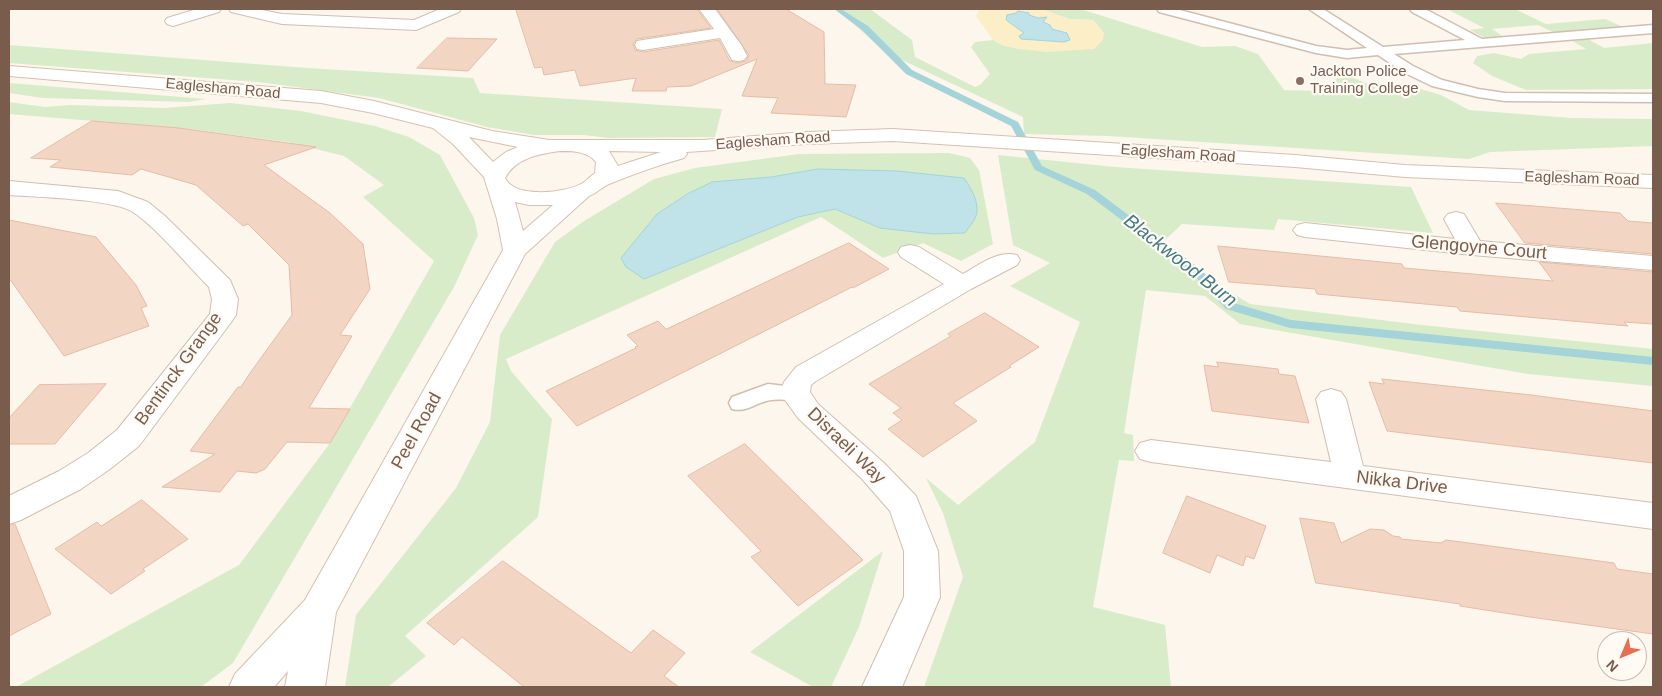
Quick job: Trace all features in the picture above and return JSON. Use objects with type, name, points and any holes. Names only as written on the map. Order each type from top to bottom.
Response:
[{"type":"street","points":[[173,20],[213,9]]},
{"type":"street","points":[[237,9],[282,19],[416,25]]},
{"type":"street","points":[[402,38],[416,25],[453,9]]},
{"type":"street","points":[[707,9],[734,46],[738,56]]},
{"type":"street","points":[[642,45],[723,33]]},
{"type":"street","name":"Eaglesham Road","points":[[9,71],[321,97],[374,107],[492,137],[548,146]]},
{"type":"street","points":[[435,122],[460,140],[511,196],[543,200],[580,193]]},
{"type":"street","name":"Eaglesham Road","points":[[702,146],[807,138],[893,135],[1295,161],[1405,171],[1653,182]]},
{"type":"street","points":[[572,145],[597,152],[604,158],[608,164],[606,172],[600,180]]},
{"type":"street","points":[[515,250],[510,219],[498,183],[499,168],[507,160],[519,154],[548,146],[702,146]]},
{"type":"street","points":[[515,250],[580,193],[600,180],[654,160],[702,146]]},
{"type":"street","name":"Bentinck Grange","points":[[9,188],[118,198],[140,207],[158,221],[221,285],[224,299],[223,315],[128,438],[100,461],[70,480],[9,510]]},
{"type":"street","points":[[1456,219],[1472,248]]},
{"type":"street","name":"Glengoyne Court","points":[[1305,230],[1472,248],[1653,263]]},
{"type":"street","name":"Peel Road","points":[[318,611],[515,250]]},
{"type":"street","points":[[910,252],[962,284]]},
{"type":"street","name":"Disraeli Way","points":[[882,687],[922,598],[921,551],[904,505],[873,471],[808,411],[795,393],[798,382],[806,374],[962,284],[1008,260]]},
{"type":"street","points":[[1331,399],[1350,477]]},
{"type":"street","name":"Nikka Drive","points":[[1150,451],[1653,516]]},
{"type":"street","points":[[249,687],[318,611]]},
{"type":"street","points":[[305,687],[318,611]]},
{"type":"lane","points":[[1163,9],[1225,24],[1289,45],[1322,52],[1346,54],[1482,44],[1653,28]]},
{"type":"lane","points":[[1315,9],[1385,52],[1408,69],[1437,83],[1478,93],[1537,99],[1653,98]]},
{"type":"lane","points":[[1416,9],[1482,44]]},
{"type":"lane","points":[[740,403],[768,392],[795,393]]},
{"type":"green space","points":[[837,9],[870,9],[912,40],[915,57],[975,87],[980,85],[990,74],[971,47],[975,42],[993,40],[1002,45],[1020,49],[1081,50],[1104,33],[1093,20],[1069,19],[1041,9],[1080,9],[1202,47],[1235,46],[1258,54],[1284,90],[1318,91],[1344,74],[1368,84],[1403,84],[1441,95],[1469,110],[1571,118],[1653,119],[1653,146],[1490,152],[1469,159],[1108,136],[1024,134],[1023,117],[885,52]]},
{"type":"green space","points":[[1447,9],[1515,9],[1546,24],[1605,19],[1623,27],[1555,33],[1538,25],[1492,29],[1504,37],[1485,38],[1470,30],[1484,28]]},
{"type":"green space","points":[[1588,39],[1604,48],[1653,43],[1653,89],[1526,90],[1492,76],[1473,63],[1477,56],[1494,53],[1521,59],[1529,54],[1586,49],[1572,41]]},
{"type":"green space","points":[[9,45],[307,68],[473,78],[480,93],[722,109],[715,137],[608,138],[584,135],[534,135],[487,127],[379,98],[258,82],[9,63]]},
{"type":"green space","points":[[9,83],[206,99],[189,102],[43,98],[9,93]]},
{"type":"green space","points":[[9,102],[45,107],[69,105],[164,108],[230,103],[301,111],[375,126],[409,137],[440,155],[474,218],[478,235],[454,287],[233,663],[201,687],[16,687],[239,565],[330,443],[434,261],[363,197],[384,185],[344,156],[287,142],[191,129],[9,114]]},
{"type":"green space","points":[[949,153],[970,158],[979,170],[993,244],[961,261],[923,243],[883,258],[821,217],[506,359],[511,371],[552,419],[538,517],[405,636],[426,656],[388,687],[345,687],[356,615],[456,488],[490,422],[500,335],[555,242],[584,221],[654,179],[695,168],[799,154]],"holes":[[[818,169],[880,228],[835,209],[798,217],[644,279],[657,214],[689,193],[712,182],[771,177]]]},
{"type":"green space","points":[[998,155],[1115,167],[1411,187],[1433,233],[1278,219],[1274,230],[1182,224],[1161,244],[1195,270],[1250,304],[1422,325],[1653,349],[1653,386],[1528,374],[1240,324],[1205,296],[1146,290],[1124,433],[1133,435],[1134,461],[1119,460],[1093,607],[1165,625],[1171,687],[924,687],[963,577],[943,513],[926,478],[958,505],[1035,442],[1080,322],[1010,286],[1050,263],[1013,245]]},
{"type":"green space","points":[[883,551],[859,627],[831,687],[813,687],[750,652]]},
{"type":"sand","points":[[980,9],[1042,9],[1069,19],[1093,20],[1104,33],[1103,40],[1094,49],[1046,52],[1002,45],[993,40],[976,16]]},
{"type":"water","points":[[1018,11],[1029,13],[1029,15],[1038,18],[1047,17],[1043,22],[1050,25],[1052,29],[1067,33],[1070,40],[1064,42],[1021,39],[1019,36],[1024,33],[1006,20],[1007,15]]},
{"type":"water","points":[[818,169],[897,171],[964,178],[976,201],[976,216],[965,233],[933,234],[880,228],[835,209],[798,217],[644,279],[626,267],[621,258],[657,214],[689,193],[712,182],[771,177]]},
{"type":"building","points":[[516,9],[697,9],[711,28],[637,39],[633,44],[635,50],[643,52],[719,40],[730,61],[738,63],[746,61],[749,55],[717,9],[786,9],[824,32],[825,84],[856,85],[846,117],[771,113],[778,98],[742,96],[757,59],[691,86],[667,87],[666,91],[632,91],[636,78],[580,86],[575,70],[544,75],[542,67],[535,68]]},
{"type":"building","points":[[447,38],[497,39],[468,71],[417,68]]},
{"type":"building","points":[[92,121],[179,128],[316,147],[264,165],[330,213],[363,244],[370,289],[340,335],[352,336],[309,408],[350,409],[330,443],[287,442],[265,469],[256,473],[237,471],[220,492],[162,487],[215,454],[190,451],[238,387],[241,387],[292,315],[289,265],[248,224],[243,226],[196,185],[141,169],[132,175],[50,167],[61,160],[31,158]]},
{"type":"building","points":[[1496,203],[1620,213],[1628,221],[1653,223],[1653,254],[1525,243]]},
{"type":"building","points":[[9,220],[96,237],[136,285],[147,306],[141,308],[149,326],[64,356],[9,278]]},
{"type":"building","points":[[849,243],[889,269],[577,426],[546,391],[636,348],[638,346],[627,335],[658,321],[666,329]]},
{"type":"building","points":[[1218,246],[1402,264],[1404,268],[1553,281],[1539,262],[1653,272],[1653,324],[1624,322],[1628,326],[1460,311],[1457,307],[1317,294],[1315,289],[1229,282]]},
{"type":"building","points":[[985,313],[1039,347],[953,403],[977,421],[923,457],[888,429],[902,420],[893,413],[901,408],[869,384],[951,336],[948,334]]},
{"type":"building","points":[[1217,362],[1278,369],[1279,374],[1295,376],[1309,423],[1212,411],[1204,365],[1218,367]]},
{"type":"building","points":[[1382,379],[1531,395],[1653,411],[1653,463],[1387,431],[1369,382],[1384,384]]},
{"type":"building","points":[[106,384],[55,444],[9,444],[9,418],[39,385]]},
{"type":"building","points":[[745,444],[863,560],[798,606],[751,557],[761,551],[688,476]]},
{"type":"building","points":[[1187,496],[1266,526],[1254,559],[1246,556],[1243,566],[1217,555],[1210,573],[1163,553]]},
{"type":"building","points":[[142,500],[188,539],[143,569],[145,571],[111,594],[55,549],[97,522],[101,526]]},
{"type":"building","points":[[1300,518],[1334,523],[1341,543],[1370,529],[1384,530],[1401,539],[1441,543],[1446,540],[1614,563],[1617,569],[1653,574],[1653,634],[1647,633],[1647,631],[1631,631],[1530,617],[1460,606],[1460,604],[1316,583]]},
{"type":"building","points":[[15,524],[51,614],[9,636],[9,526]]},
{"type":"building","points":[[503,561],[631,653],[653,630],[685,653],[664,676],[679,687],[524,687],[462,637],[454,645],[427,623]]},
{"type":"waterway","name":"Blackwood Burn","points":[[837,9],[865,28],[909,72],[1015,124],[1038,168],[1091,192],[1195,270],[1230,306],[1290,324],[1653,361]]},
{"type":"place","name":"Jackton Police Training College","points":[[1300,81]]}]
